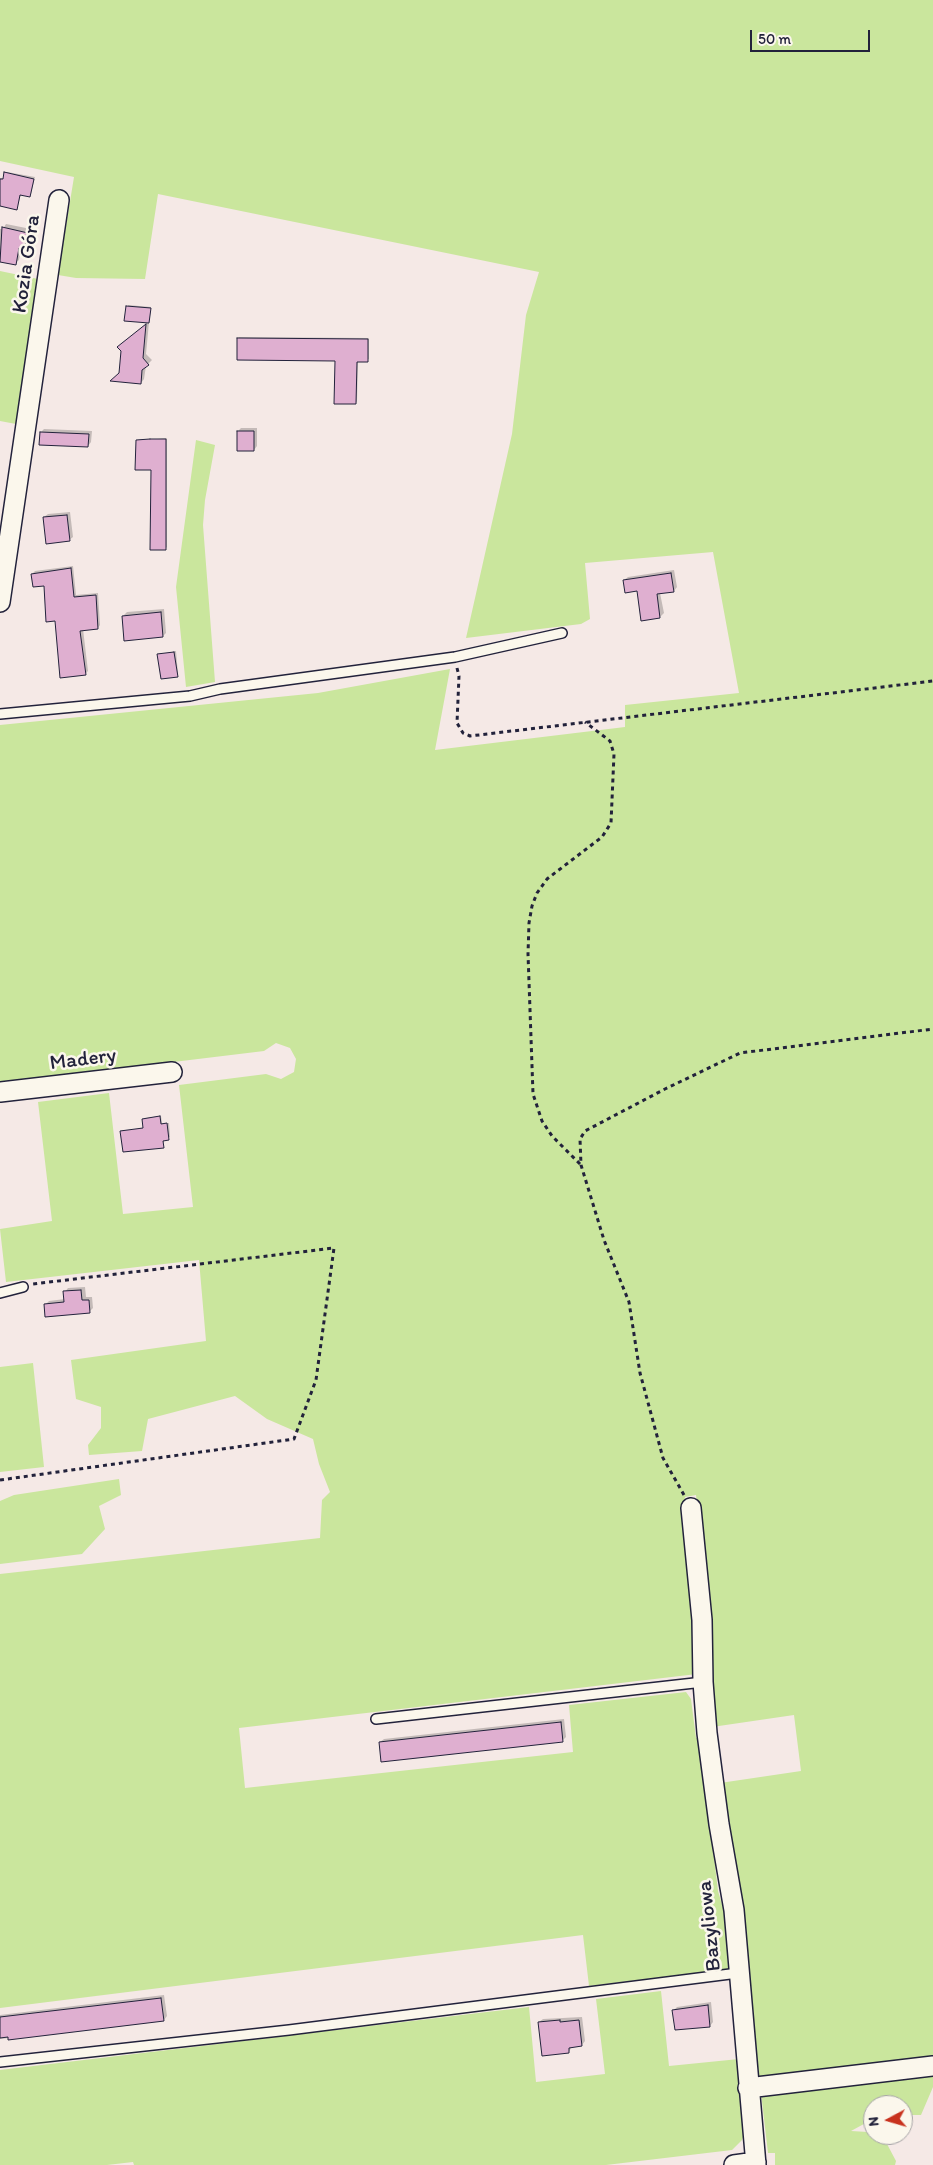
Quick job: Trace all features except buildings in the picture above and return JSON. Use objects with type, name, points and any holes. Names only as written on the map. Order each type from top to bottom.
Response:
[{"type":"street","name":"Kozia Góra","points":[[0,602],[59,200]]},
{"type":"street","name":"Madery","points":[[0,1092],[172,1072]]},
{"type":"street","name":"Bazyliowa","points":[[691,1508],[702,1620],[703,1682],[707,1733],[719,1824],[734,1910],[756,2164]]},
{"type":"street","points":[[748,2088],[933,2066]]},
{"type":"street","points":[[734,2165],[756,2164]]},
{"type":"lane","points":[[0,714],[190,696],[220,689],[455,657],[562,633]]},
{"type":"lane","points":[[0,1293],[23,1287]]},
{"type":"lane","points":[[376,1718],[703,1682]]},
{"type":"lane","points":[[0,2062],[289,2030],[738,1973]]},
{"type":"path","points":[[455,657],[459,676],[456,724],[463,733],[470,736],[933,680]]},
{"type":"path","points":[[581,1165],[552,1136],[542,1121],[533,1094],[528,954],[531,914],[537,893],[546,879],[602,837],[611,823],[614,754],[610,741],[585,722]]},
{"type":"path","points":[[691,1508],[663,1458],[640,1373],[629,1302],[604,1240],[581,1165],[580,1139],[585,1131],[665,1089],[740,1053],[933,1029]]},
{"type":"path","points":[[0,1480],[294,1439],[316,1380],[334,1248],[36,1283],[23,1287]]},
{"type":"green space","points":[[0,0],[933,0],[933,2087],[921,2115],[913,2115],[913,2095],[863,2095],[863,2124],[851,2131],[863,2132],[863,2145],[888,2145],[896,2161],[895,2165],[775,2165],[775,2153],[768,2153],[746,1964],[720,1783],[801,1771],[794,1715],[712,1727],[712,1635],[696,1495],[685,1497],[694,1593],[697,1674],[239,1728],[245,1788],[573,1752],[569,1705],[686,1692],[691,1699],[696,1738],[700,1738],[718,1891],[726,1918],[728,1969],[589,1986],[583,1935],[0,2008],[0,1574],[320,1538],[322,1500],[330,1492],[319,1464],[313,1439],[267,1419],[235,1396],[148,1419],[142,1451],[89,1455],[88,1445],[101,1428],[101,1407],[76,1399],[71,1360],[206,1341],[199,1260],[6,1282],[0,1229],[52,1221],[38,1102],[109,1093],[123,1214],[193,1207],[179,1085],[266,1074],[281,1079],[294,1072],[296,1059],[290,1048],[276,1043],[264,1051],[0,1083],[0,725],[318,693],[450,669],[435,750],[625,727],[625,705],[739,693],[713,552],[585,563],[590,619],[581,624],[466,638],[512,434],[526,315],[539,272],[158,194],[145,279],[76,278],[58,275],[74,177],[0,161]]},
{"type":"green space","points":[[0,271],[38,279],[16,424],[0,421]]},
{"type":"green space","points":[[196,440],[215,445],[205,500],[203,525],[215,682],[186,687],[176,587]]},
{"type":"green space","points":[[33,1363],[44,1467],[0,1472],[0,1367]]},
{"type":"green space","points":[[119,1479],[121,1495],[99,1506],[105,1529],[82,1554],[0,1564],[0,1501],[14,1495]]},
{"type":"green space","points":[[661,1991],[669,2066],[739,2059],[747,2128],[742,2140],[732,2150],[606,2165],[134,2165],[133,2162],[107,2165],[0,2165],[0,2070],[529,2007],[536,2082],[605,2074],[596,1999]]}]
